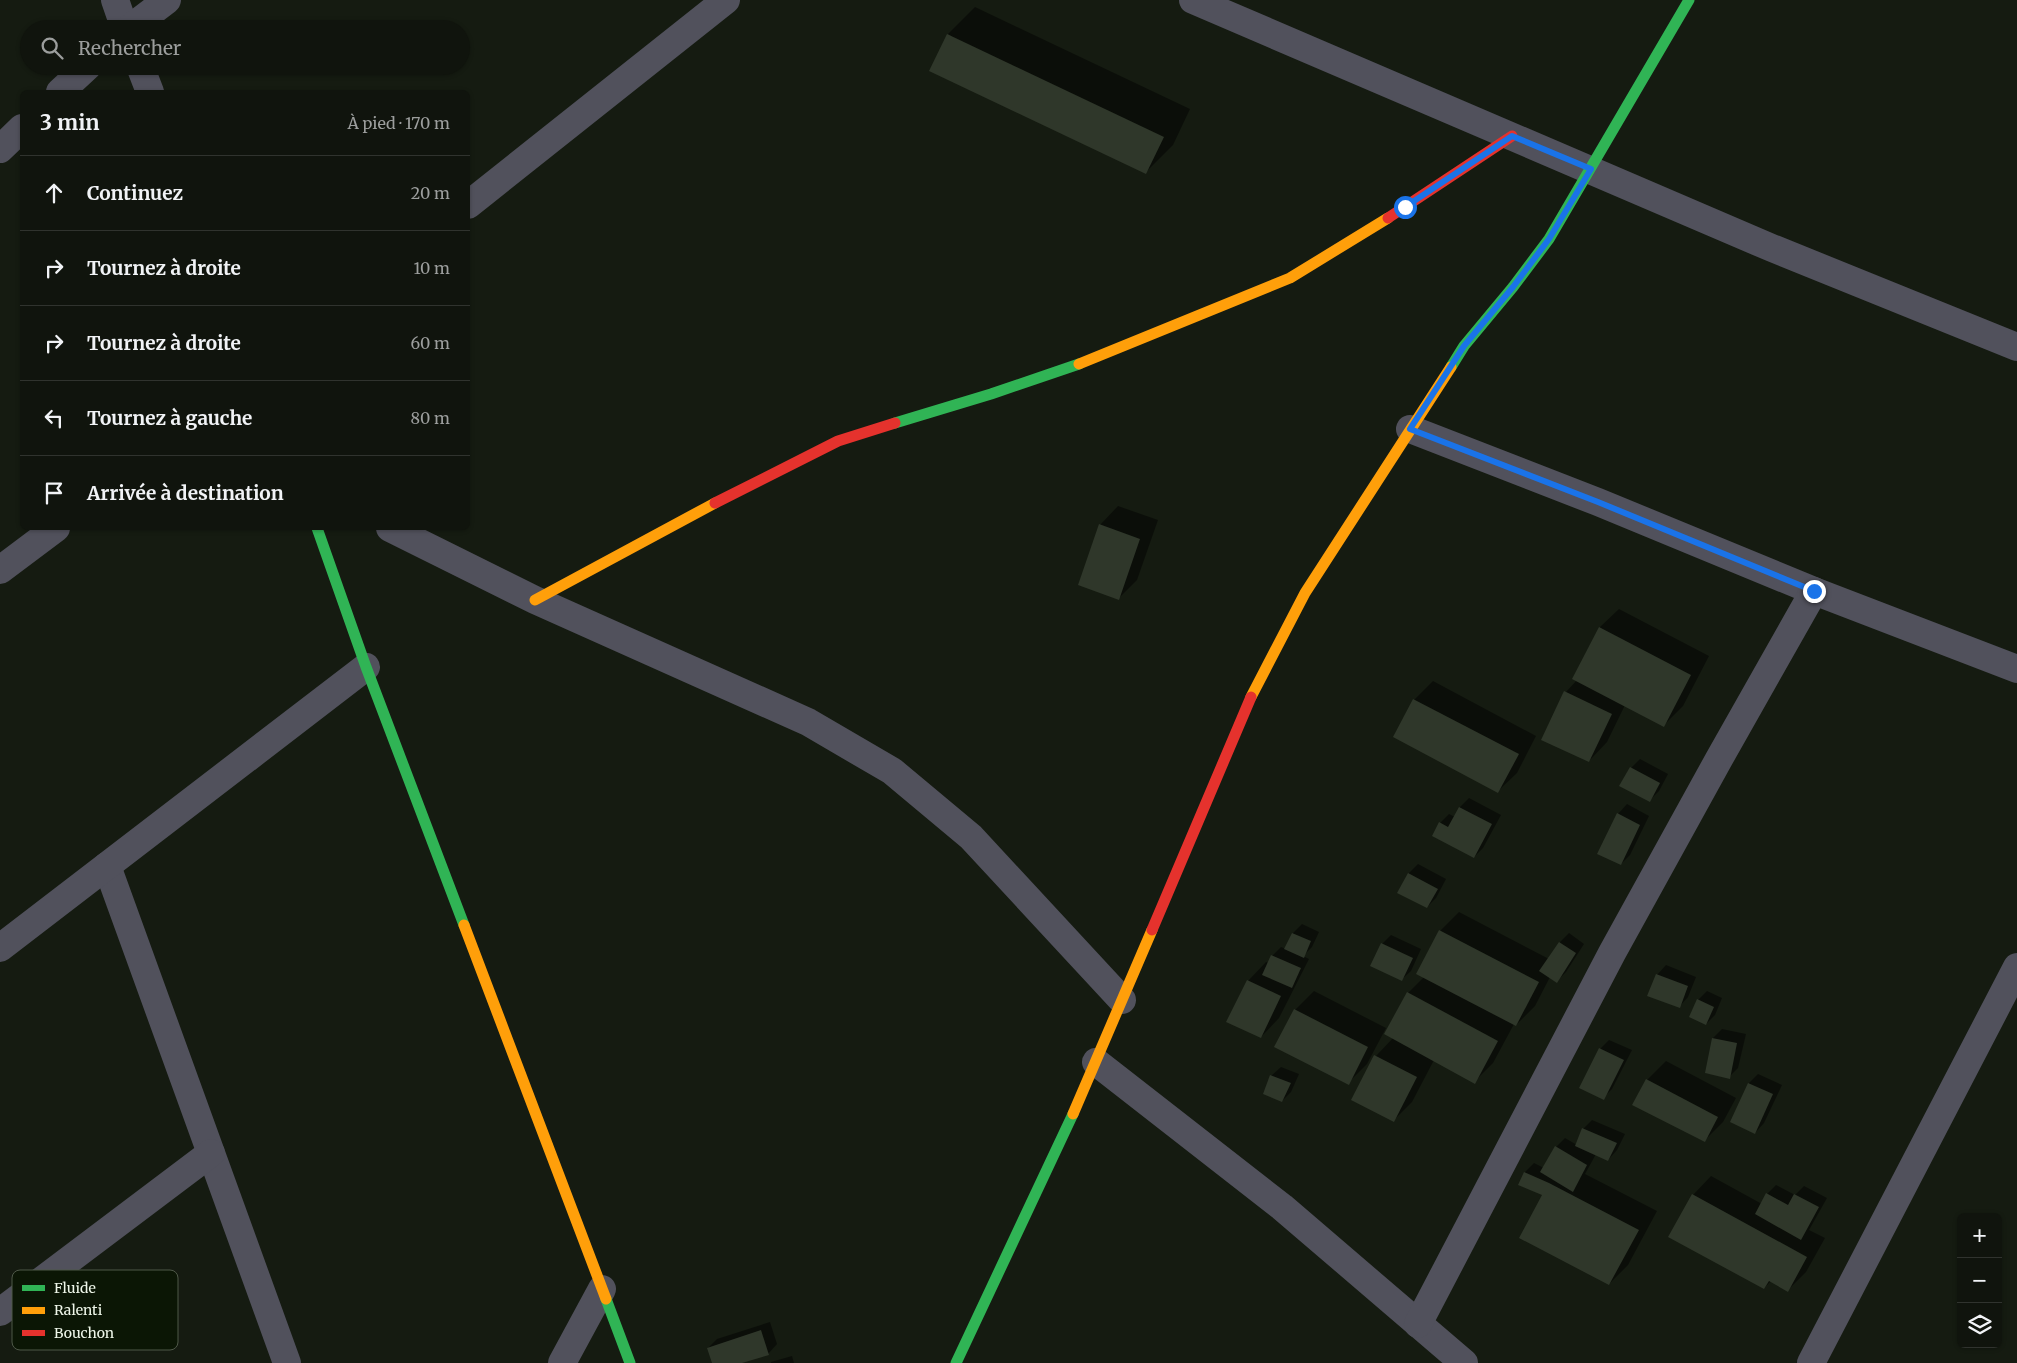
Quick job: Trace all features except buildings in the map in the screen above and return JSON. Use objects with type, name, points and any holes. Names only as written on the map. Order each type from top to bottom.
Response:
[{"type":"street","points":[[115,0],[122,20]]},
{"type":"street","points":[[141,20],[168,0]]},
{"type":"street","points":[[470,203],[726,0]]},
{"type":"street","points":[[1193,0],[1772,248],[2017,347]]},
{"type":"street","points":[[956,1363],[1053,1159],[1251,698],[1306,593],[1464,346],[1513,287],[1549,239],[1689,0]]},
{"type":"street","points":[[62,90],[78,75]]},
{"type":"street","points":[[143,75],[149,90]]},
{"type":"street","points":[[0,149],[20,130]]},
{"type":"street","points":[[535,600],[692,514],[838,441],[991,394],[1091,360],[1290,278],[1405,207],[1512,136]]},
{"type":"street","points":[[1410,429],[1598,502],[1814,591],[2017,669]]},
{"type":"street","points":[[0,570],[53,530]]},
{"type":"street","points":[[319,530],[366,667],[630,1363]]},
{"type":"street","points":[[394,530],[535,600],[808,722],[892,771],[971,837],[1122,1000]]},
{"type":"street","points":[[1418,1324],[1612,953],[1814,591]]},
{"type":"street","points":[[0,948],[366,667]]},
{"type":"street","points":[[107,866],[287,1363]]},
{"type":"street","points":[[1811,1363],[2017,967]]},
{"type":"street","points":[[1096,1062],[1282,1207],[1464,1363]]},
{"type":"street","points":[[56,1270],[211,1153]]},
{"type":"street","points":[[562,1363],[602,1289]]},
{"type":"street","points":[[0,1312],[12,1303]]},
{"type":"traffic: fast","points":[[1451,367],[1464,346],[1513,287],[1549,239],[1689,0]]},
{"type":"traffic: fast","points":[[895,423],[991,394],[1079,364]]},
{"type":"traffic: fast","points":[[318,530],[366,667],[464,925]]},
{"type":"traffic: fast","points":[[956,1363],[1073,1114]]},
{"type":"traffic: fast","points":[[606,1299],[630,1363]]},
{"type":"traffic: slow","points":[[1079,364],[1290,278],[1388,218]]},
{"type":"traffic: slow","points":[[1251,697],[1305,593],[1451,367]]},
{"type":"traffic: slow","points":[[535,600],[715,503]]},
{"type":"traffic: slow","points":[[464,925],[606,1299]]},
{"type":"traffic: slow","points":[[1073,1114],[1152,930]]},
{"type":"traffic: jam","points":[[1388,218],[1512,136]]},
{"type":"traffic: jam","points":[[715,503],[838,441],[895,423]]},
{"type":"traffic: jam","points":[[1152,930],[1251,697]]},
{"type":"route","points":[[1405,207],[1512,136],[1591,169],[1549,239],[1513,287],[1464,346],[1410,429],[1598,502],[1814,591]]}]
